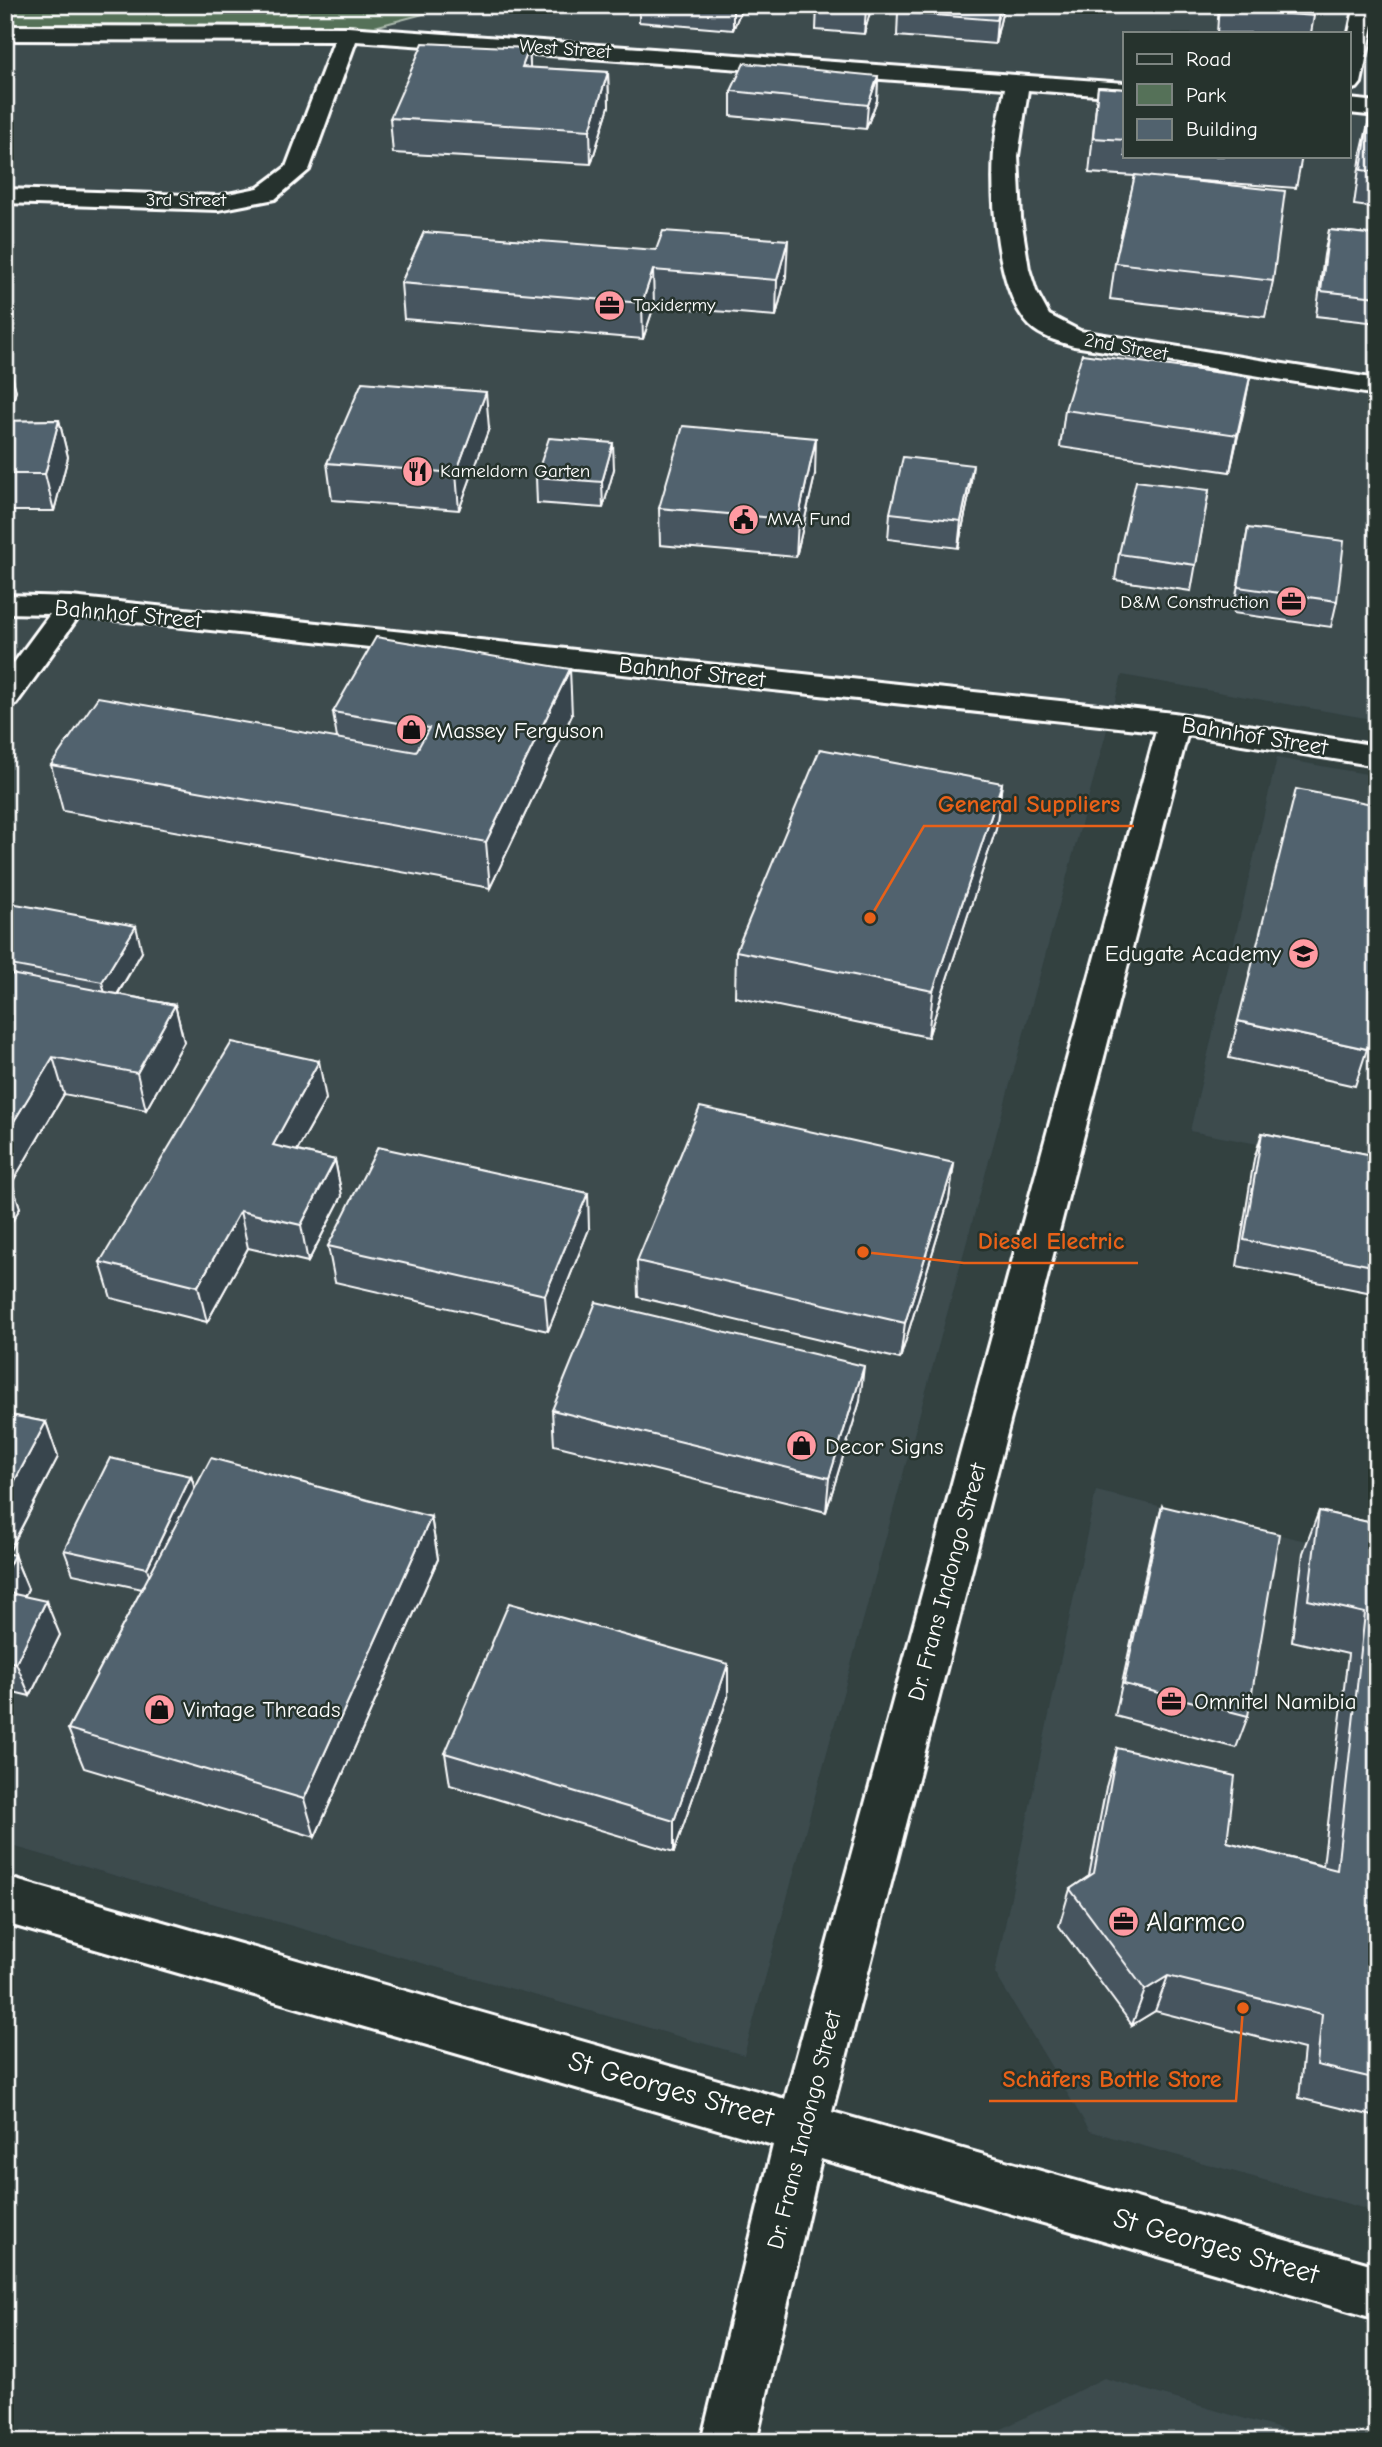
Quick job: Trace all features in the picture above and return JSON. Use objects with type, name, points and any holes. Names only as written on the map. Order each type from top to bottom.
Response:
[{"type":"street","points":[[1350,78],[1366,5]]},
{"type":"street","name":"West Street","points":[[5,33],[348,34],[1123,90]]},
{"type":"street","name":"3rd Street","points":[[5,197],[218,203],[266,194],[297,170],[348,34]]},
{"type":"street","name":"2nd Street","points":[[1018,82],[1006,155],[1009,216],[1026,303],[1040,321],[1074,338],[1377,387]]},
{"type":"street","points":[[1350,106],[1377,109]]},
{"type":"street","name":"Bahnhof Street","points":[[5,604],[71,606],[1174,723],[1377,756]]},
{"type":"street","points":[[5,697],[71,606]]},
{"type":"street","name":"Dr. Frans Indongo Street","points":[[727,2442],[803,2127],[1174,723]]},
{"type":"street","name":"St Georges Street","points":[[5,1900],[1377,2293]]},
{"type":"shaded area","points":[[457,5],[1377,5],[1377,720],[1122,675],[744,2055],[5,1844],[5,33],[348,34]]},
{"type":"shaded area","name":"Edugate Academy","points":[[1277,758],[1377,776],[1377,1167],[1190,1131]]},
{"type":"shaded area","points":[[1096,1491],[1377,1558],[1377,2212],[1090,2131],[995,1973]]},
{"type":"shaded area","points":[[1104,2378],[1325,2442],[976,2442]]},
{"type":"green space","points":[[5,5],[457,5],[348,34],[5,34]]},
{"type":"building","points":[[817,5],[867,5],[866,10]]},
{"type":"building","points":[[900,5],[1001,5],[997,20],[898,12]]},
{"type":"building","points":[[1222,5],[1314,5],[1314,16],[1221,9]]},
{"type":"building","points":[[423,43],[529,48],[522,67],[608,72],[590,130],[390,118]]},
{"type":"building","points":[[744,63],[878,76],[868,105],[731,91]]},
{"type":"building","points":[[1098,87],[1123,89],[1123,140],[1093,138]]},
{"type":"building","points":[[1369,119],[1377,120],[1377,172],[1361,170]]},
{"type":"building","points":[[1135,175],[1285,191],[1273,281],[1115,263]]},
{"type":"building","points":[[1329,230],[1377,235],[1377,297],[1321,291]]},
{"type":"building","points":[[663,231],[788,240],[777,280],[653,270],[642,303],[401,283],[424,232],[656,250]]},
{"type":"building","points":[[1082,354],[1250,377],[1237,435],[1065,410]]},
{"type":"building","points":[[362,382],[486,392],[456,473],[327,463]]},
{"type":"building","points":[[59,420],[45,474],[5,474],[5,421]]},
{"type":"building","points":[[683,426],[816,438],[798,520],[659,508]]},
{"type":"building","points":[[549,438],[613,443],[602,482],[536,477]]},
{"type":"building","points":[[903,457],[973,465],[961,521],[890,513]]},
{"type":"building","points":[[1136,481],[1209,490],[1196,565],[1119,554]]},
{"type":"building","points":[[1248,528],[1344,541],[1337,601],[1238,587]]},
{"type":"building","points":[[376,637],[570,669],[486,842],[51,765],[98,697],[416,752],[429,728],[333,712]]},
{"type":"building","points":[[820,749],[1002,783],[933,991],[736,951]]},
{"type":"building","points":[[1296,789],[1377,805],[1377,999],[1367,1049],[1238,1021]]},
{"type":"building","points":[[5,902],[136,926],[102,982],[5,964]]},
{"type":"building","points":[[5,973],[175,1005],[137,1073],[53,1057],[5,1136]]},
{"type":"building","points":[[232,1042],[319,1061],[273,1145],[335,1160],[301,1225],[240,1211],[198,1286],[100,1262]]},
{"type":"building","points":[[700,1107],[954,1163],[905,1323],[637,1261]]},
{"type":"building","points":[[1262,1133],[1377,1156],[1377,1267],[1244,1240]]},
{"type":"building","points":[[378,1147],[588,1193],[545,1295],[328,1246]]},
{"type":"building","points":[[596,1302],[864,1366],[829,1478],[552,1410]]},
{"type":"building","points":[[5,1414],[46,1422],[5,1499]]},
{"type":"building","points":[[110,1458],[191,1476],[147,1568],[64,1550]]},
{"type":"building","points":[[211,1458],[431,1517],[304,1799],[68,1729]]},
{"type":"building","points":[[1162,1506],[1279,1534],[1248,1716],[1124,1684]]},
{"type":"building","points":[[1319,1511],[1377,1524],[1377,2079],[1317,2065],[1322,2014],[1168,1976],[1145,1990],[1070,1889],[1094,1873],[1117,1748],[1235,1776],[1227,1842],[1337,1870],[1365,1613],[1308,1600]]},
{"type":"building","points":[[5,1553],[14,1555],[5,1574]]},
{"type":"building","points":[[5,1592],[46,1601],[16,1663],[5,1661]]},
{"type":"building","points":[[509,1603],[728,1664],[674,1821],[445,1753]]},
{"type":"place","name":"Taxidermy","points":[[610,305]]},
{"type":"place","name":"Kameldorn Garten","points":[[417,471]]},
{"type":"place","name":"MVA Fund","points":[[744,519]]},
{"type":"place","name":"D&M Construction","points":[[1292,602]]},
{"type":"place","name":"Massey Ferguson","points":[[411,730]]},
{"type":"place","name":"General Suppliers","points":[[870,918]]},
{"type":"place","name":"Edugate Academy","points":[[1304,953]]},
{"type":"place","name":"Diesel Electric","points":[[863,1252]]},
{"type":"place","name":"Decor Signs","points":[[802,1446]]},
{"type":"place","name":"Omnitel Namibia","points":[[1171,1701]]},
{"type":"place","name":"Vintage Threads","points":[[160,1709]]},
{"type":"place","name":"Alarmco","points":[[1123,1922]]},
{"type":"place","name":"Schäfers Bottle Store","points":[[1243,2008]]}]
